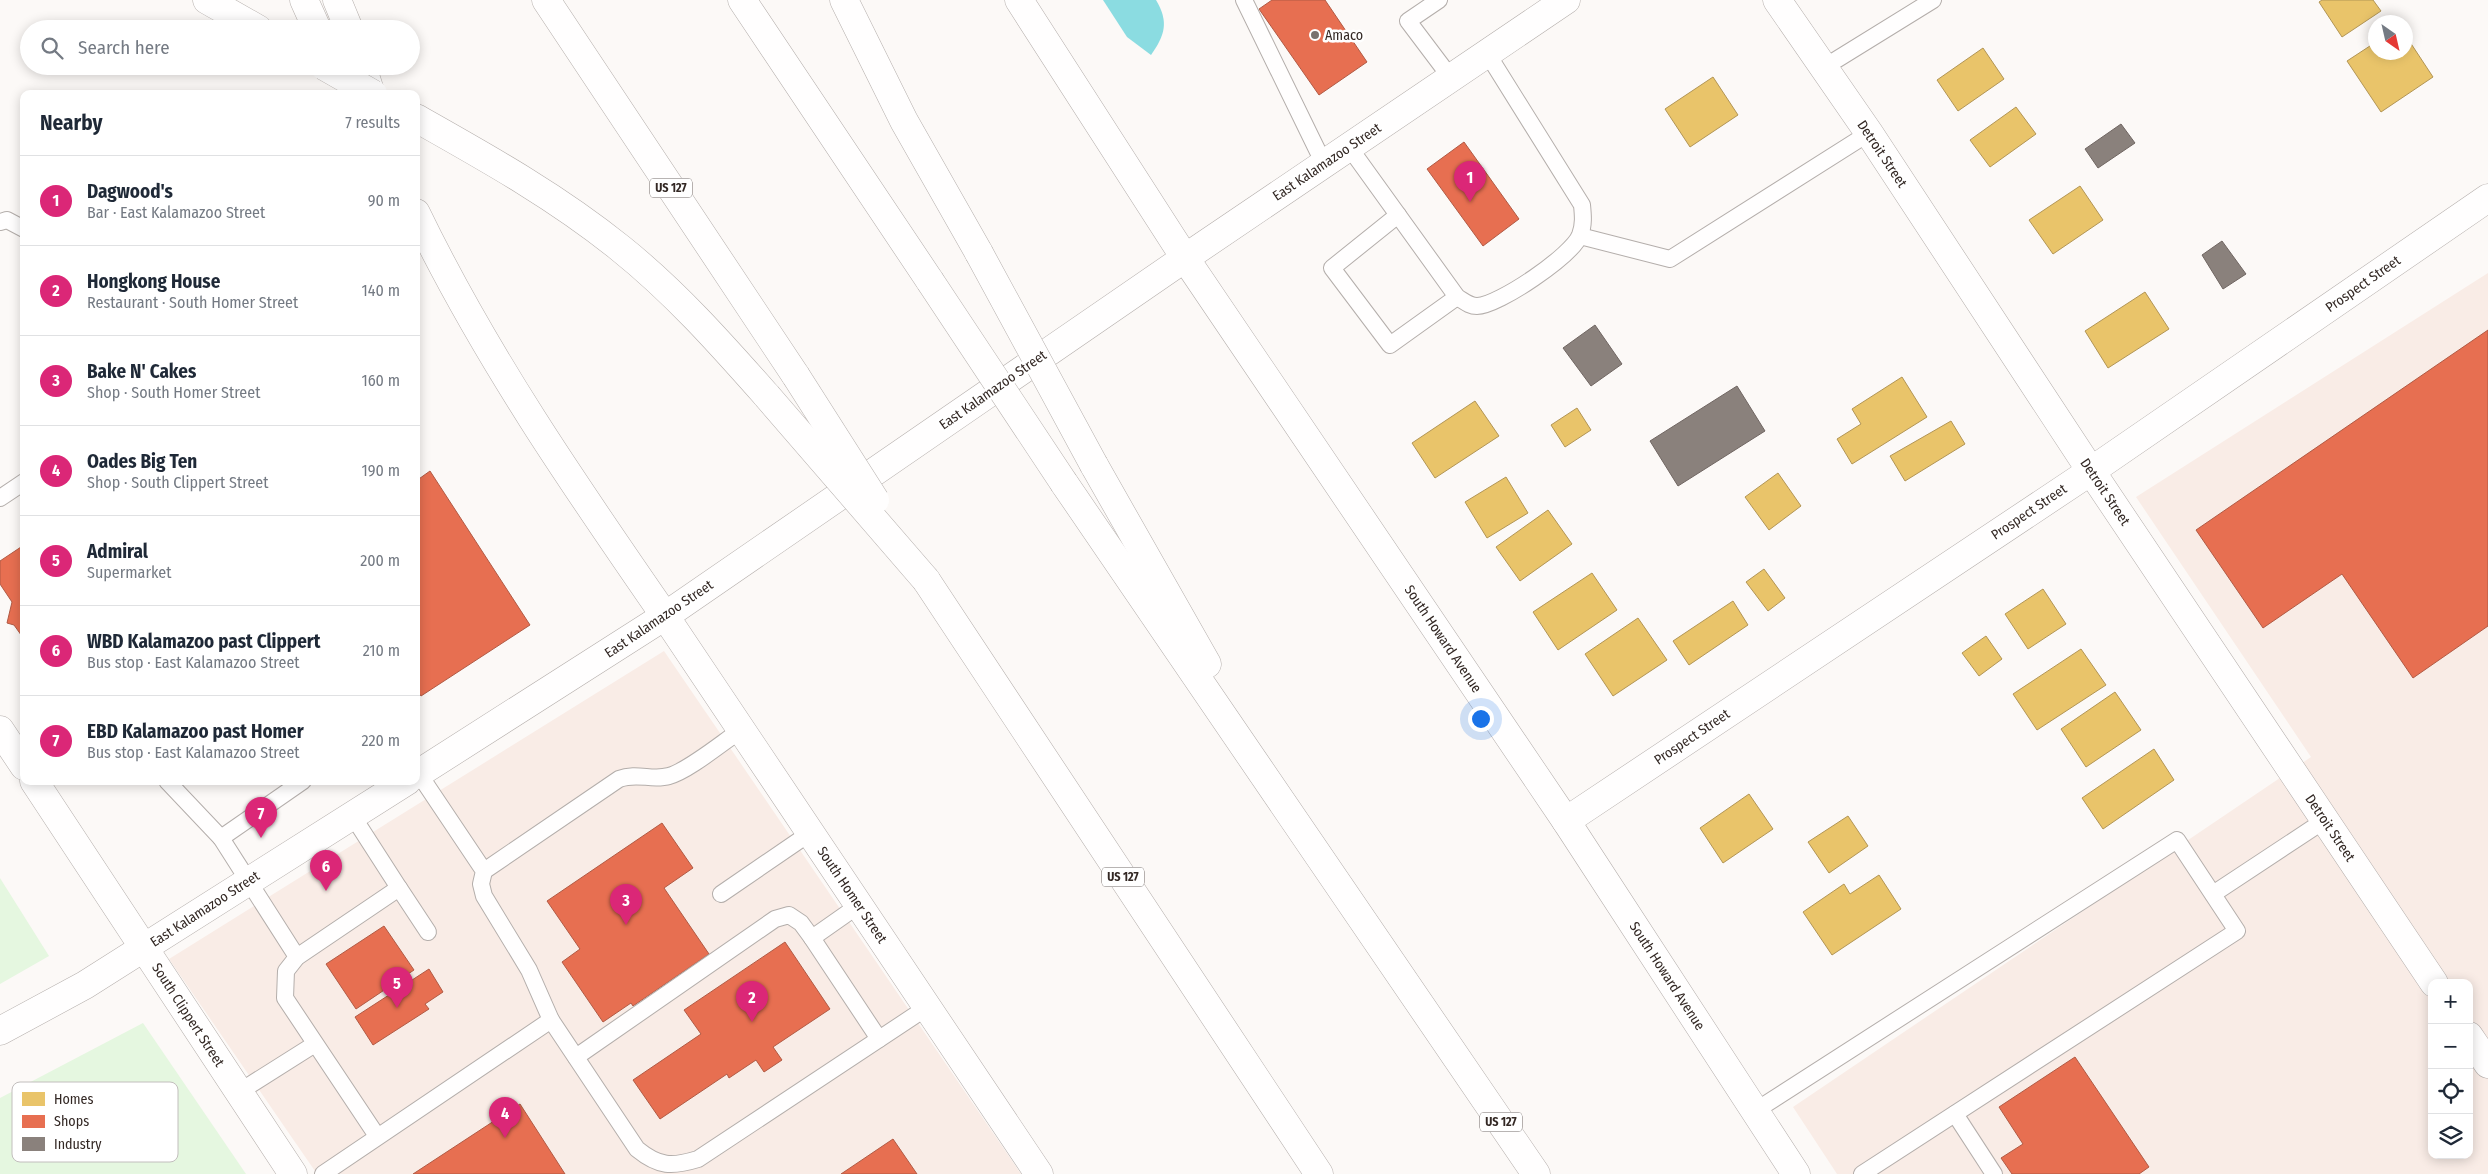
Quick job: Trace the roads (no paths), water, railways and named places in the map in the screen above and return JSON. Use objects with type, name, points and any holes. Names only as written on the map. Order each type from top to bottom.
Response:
[{"type":"main road","points":[[304,0],[313,20]]},
{"type":"main road","points":[[337,0],[345,20]]},
{"type":"main road","name":"US 127","points":[[546,0],[796,376],[926,580],[1319,1174]]},
{"type":"main road","name":"US 127","points":[[742,0],[1064,483],[1467,1070],[1536,1174]]},
{"type":"main road","points":[[844,0],[904,121],[979,253],[1094,466],[1218,683],[1467,1070]]},
{"type":"main road","name":"South Howard Avenue","points":[[1019,0],[1185,258],[1566,821],[1796,1174]]},
{"type":"main road","name":"East Kalamazoo Street","points":[[420,773],[665,616],[1185,258],[1566,0]]},
{"type":"main road","name":"Detroit Street","points":[[1777,0],[1869,133],[2091,471],[2431,979]]},
{"type":"main road","points":[[210,2],[242,20]]},
{"type":"main road","points":[[339,75],[365,90]]},
{"type":"main road","points":[[342,75],[351,90]]},
{"type":"main road","points":[[365,75],[371,90]]},
{"type":"main road","points":[[420,120],[523,178],[621,249],[693,316],[767,396],[926,580]]},
{"type":"main road","name":"Prospect Street","points":[[1566,821],[2091,471],[2488,198]]},
{"type":"main road","name":"South Homer Street","points":[[420,220],[469,316],[512,388],[579,492],[665,616],[1039,1174]]},
{"type":"main road","points":[[0,730],[20,760]]},
{"type":"main road","name":"South Clippert Street","points":[[37,785],[293,1174]]},
{"type":"main road","name":"East Kalamazoo Street","points":[[0,1031],[86,985],[400,785]]},
{"type":"main road","points":[[2473,1042],[2488,1064]]},
{"type":"lane","points":[[1244,0],[1324,164]]},
{"type":"lane","points":[[1439,0],[1408,21],[1451,78]]},
{"type":"lane","points":[[1823,68],[1933,0]]},
{"type":"lane","points":[[1349,147],[1457,297],[1469,305],[1479,306],[1492,302],[1527,282],[1565,256],[1580,236],[1584,220],[1582,205],[1487,53]]},
{"type":"lane","points":[[1580,236],[1670,259],[1869,133]]},
{"type":"lane","points":[[1398,215],[1332,268],[1390,345],[1457,297]]},
{"type":"lane","points":[[0,222],[7,220],[20,227]]},
{"type":"lane","points":[[0,498],[20,485]]},
{"type":"lane","points":[[741,730],[679,772],[667,777],[630,774],[619,779],[484,871],[482,884],[484,896],[529,970],[550,1020],[638,1149],[651,1160],[678,1166],[698,1159],[926,1008]]},
{"type":"lane","points":[[171,785],[221,838],[298,956]]},
{"type":"lane","points":[[221,838],[297,785]]},
{"type":"lane","points":[[415,785],[484,871]]},
{"type":"lane","points":[[352,815],[428,932]]},
{"type":"lane","points":[[2213,894],[2325,820]]},
{"type":"lane","points":[[721,894],[810,832]]},
{"type":"lane","points":[[1755,1111],[2177,840],[2237,931],[1862,1174]]},
{"type":"lane","points":[[378,1136],[285,998],[286,971],[298,956],[399,888]]},
{"type":"lane","points":[[812,938],[858,905]]},
{"type":"lane","points":[[576,1057],[775,919],[789,914],[801,923],[812,938],[879,1039]]},
{"type":"lane","points":[[323,1174],[550,1020]]},
{"type":"lane","points":[[239,1092],[315,1044]]},
{"type":"lane","points":[[1955,1114],[1994,1174]]},
{"type":"water","points":[[1103,0],[1156,0],[1163,15],[1164,28],[1160,41],[1151,55],[1127,37]]},
{"type":"place","name":"Amaco","points":[[1315,35]]},
{"type":"place","name":"Dagwood's","points":[[1470,202]]},
{"type":"place","name":"EBD Kalamazoo past Homer","points":[[261,838]]},
{"type":"place","name":"WBD Kalamazoo past Clippert","points":[[326,891]]},
{"type":"place","name":"Bake N' Cakes","points":[[626,925]]},
{"type":"place","name":"Admiral","points":[[397,1008]]},
{"type":"place","name":"Hongkong House","points":[[752,1022]]},
{"type":"place","name":"Oades Big Ten","points":[[505,1138]]}]
